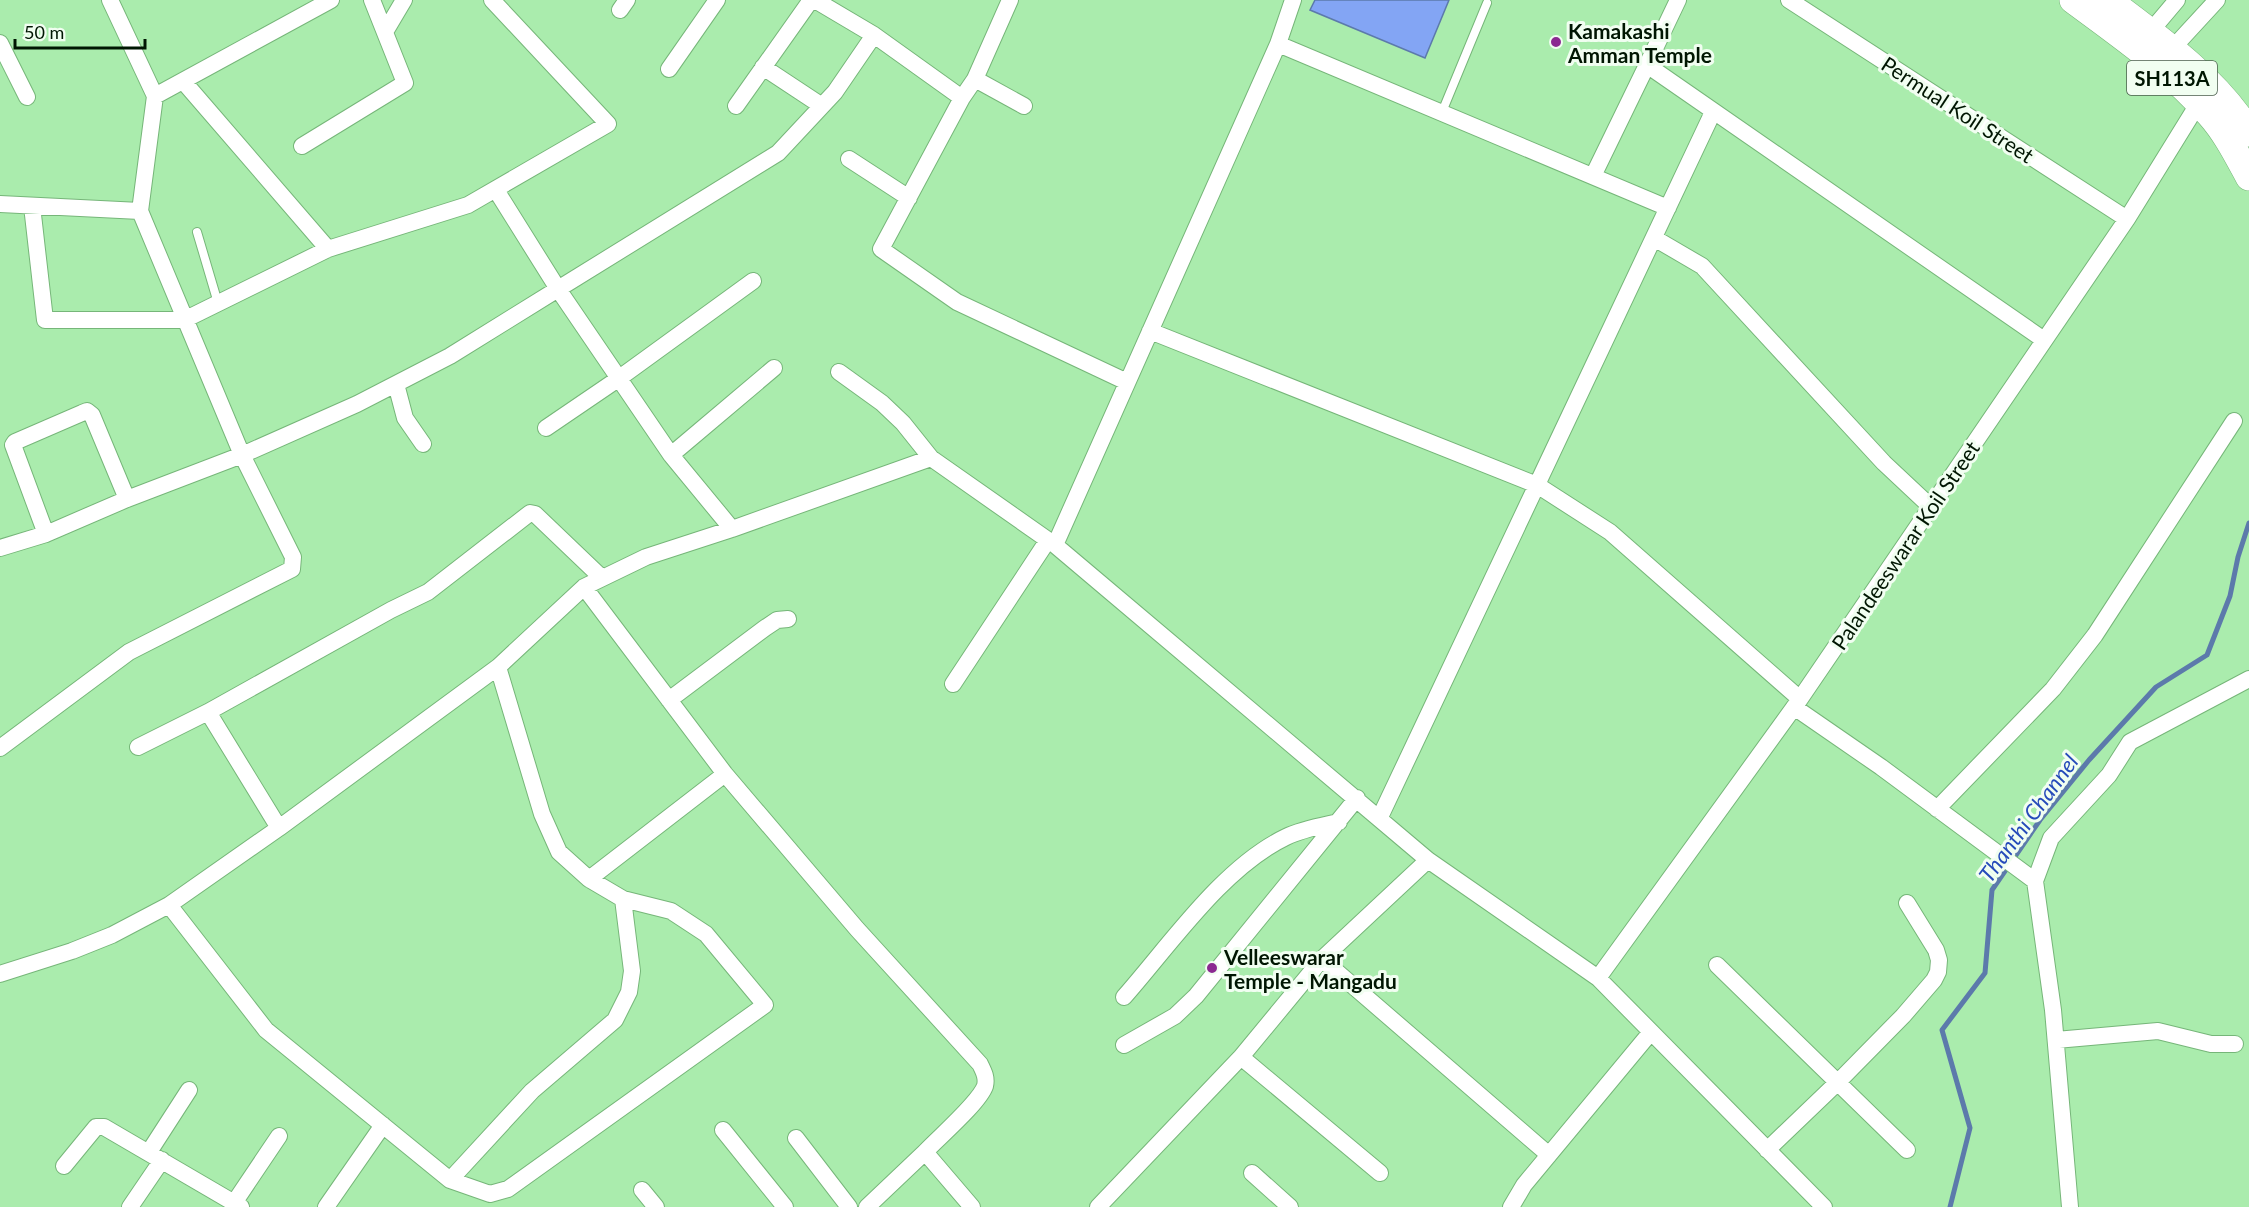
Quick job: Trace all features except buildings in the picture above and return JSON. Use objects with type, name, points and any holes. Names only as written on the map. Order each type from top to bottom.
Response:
[{"type":"main road","name":"SH113A","points":[[2073,0],[2205,94],[2227,102],[2249,133]]},
{"type":"main road","name":"SH113A","points":[[2108,0],[2171,50],[2205,94],[2249,177]]},
{"type":"street","points":[[0,748],[129,652],[292,569],[293,557],[242,455],[140,211],[155,96],[110,0]]},
{"type":"street","points":[[155,96],[331,0]]},
{"type":"street","points":[[302,146],[405,83],[372,0]]},
{"type":"street","points":[[385,32],[404,0]]},
{"type":"street","points":[[32,206],[45,320],[184,320],[328,249],[468,205],[608,124],[492,0]]},
{"type":"street","points":[[669,69],[717,0]]},
{"type":"street","points":[[736,105],[813,0],[874,35],[962,98]]},
{"type":"street","points":[[1010,0],[975,79],[962,98],[881,249],[957,302],[1127,382]]},
{"type":"street","points":[[953,684],[1051,542],[1150,331],[1278,44],[1293,0]]},
{"type":"street","points":[[1593,176],[1678,0]]},
{"type":"street","name":"Permual Koil Street","points":[[1789,0],[2127,219]]},
{"type":"street","points":[[2150,32],[2177,0]]},
{"type":"street","points":[[2171,50],[2217,0]]},
{"type":"street","points":[[0,548],[46,534],[127,499],[242,455],[357,404],[450,356],[777,153],[835,92],[874,35]]},
{"type":"street","points":[[0,43],[27,97]]},
{"type":"street","points":[[1278,44],[1668,208]]},
{"type":"street","points":[[1647,65],[2044,340]]},
{"type":"street","points":[[763,67],[822,106]]},
{"type":"street","points":[[975,79],[1023,106]]},
{"type":"street","points":[[183,81],[328,249]]},
{"type":"street","name":"Palandeeswarar Koil Street","points":[[1598,978],[1797,703],[2127,219],[2205,94]]},
{"type":"street","points":[[1380,818],[1713,112]]},
{"type":"street","points":[[849,159],[909,198]]},
{"type":"street","points":[[496,190],[618,379],[671,455],[732,529]]},
{"type":"street","points":[[0,204],[140,211]]},
{"type":"street","points":[[1654,238],[1702,266],[1884,463],[1931,507]]},
{"type":"street","points":[[546,428],[753,281]]},
{"type":"street","points":[[1150,331],[1537,485],[1610,532],[1797,703],[2035,881]]},
{"type":"street","points":[[671,455],[774,368]]},
{"type":"street","points":[[839,372],[882,403],[903,423],[931,458],[1051,542],[1428,860],[1598,978],[1824,1207]]},
{"type":"street","points":[[396,384],[405,418],[423,444]]},
{"type":"street","points":[[46,534],[13,445],[15,442],[72,417],[87,411],[92,416],[127,499]]},
{"type":"street","points":[[1937,809],[2053,689],[2095,635],[2234,420]]},
{"type":"street","points":[[0,974],[112,935],[169,905],[279,828],[498,667],[584,587],[646,557],[931,458]]},
{"type":"street","points":[[138,747],[208,712],[391,610],[428,592],[530,513],[535,514],[602,578]]},
{"type":"street","points":[[584,587],[725,774],[857,929],[986,1075],[985,1086],[978,1098],[867,1207]]},
{"type":"street","points":[[669,700],[765,628],[777,620],[788,619]]},
{"type":"street","points":[[169,905],[266,1030],[450,1180],[490,1194],[508,1189],[765,1005],[706,934],[671,911],[623,899],[589,879],[560,852],[542,814],[498,667]]},
{"type":"street","points":[[2070,1207],[2056,1040],[2035,881],[2051,838],[2109,775],[2130,742],[2249,679]]},
{"type":"street","points":[[208,712],[279,828]]},
{"type":"street","points":[[589,879],[725,774]]},
{"type":"street","points":[[1124,1045],[1175,1016],[1196,996],[1357,798]]},
{"type":"street","points":[[1125,997],[1202,906],[1232,875],[1260,853],[1286,837],[1339,822]]},
{"type":"street","points":[[1098,1207],[1241,1057],[1322,959],[1428,860]]},
{"type":"street","points":[[450,1180],[531,1091],[615,1020],[629,992],[632,971],[623,899]]},
{"type":"street","points":[[1767,1150],[1838,1082],[1935,980],[1939,960],[1936,950],[1907,903]]},
{"type":"street","points":[[1322,959],[1549,1155]]},
{"type":"street","points":[[1717,964],[1906,1150]]},
{"type":"street","points":[[2056,1040],[2158,1030],[2211,1044],[2235,1044]]},
{"type":"street","points":[[1511,1207],[1524,1185],[1651,1032]]},
{"type":"street","points":[[1241,1057],[1380,1173]]},
{"type":"street","points":[[130,1207],[189,1090]]},
{"type":"street","points":[[326,1207],[383,1125]]},
{"type":"street","points":[[64,1166],[96,1126],[104,1127],[237,1205],[279,1136]]},
{"type":"street","points":[[723,1130],[785,1207]]},
{"type":"street","points":[[796,1138],[849,1207]]},
{"type":"street","points":[[925,1152],[972,1207]]},
{"type":"street","points":[[1252,1173],[1290,1207]]},
{"type":"street","points":[[642,1190],[656,1207]]},
{"type":"lane","points":[[1442,112],[1487,3]]},
{"type":"lane","points":[[197,232],[218,303]]},
{"type":"water","points":[[1315,0],[1449,0],[1425,58],[1310,10]]},
{"type":"waterway","name":"Thanthi Channel","points":[[1950,1207],[1970,1128],[1942,1030],[1985,973],[1992,890],[2040,820],[2089,760],[2156,687],[2207,655],[2230,596],[2238,557],[2249,523]]},
{"type":"place","name":"Kamakashi Amman Temple","points":[[1556,42]]},
{"type":"place","name":"Velleeswarar Temple - Mangadu","points":[[1212,968]]}]
